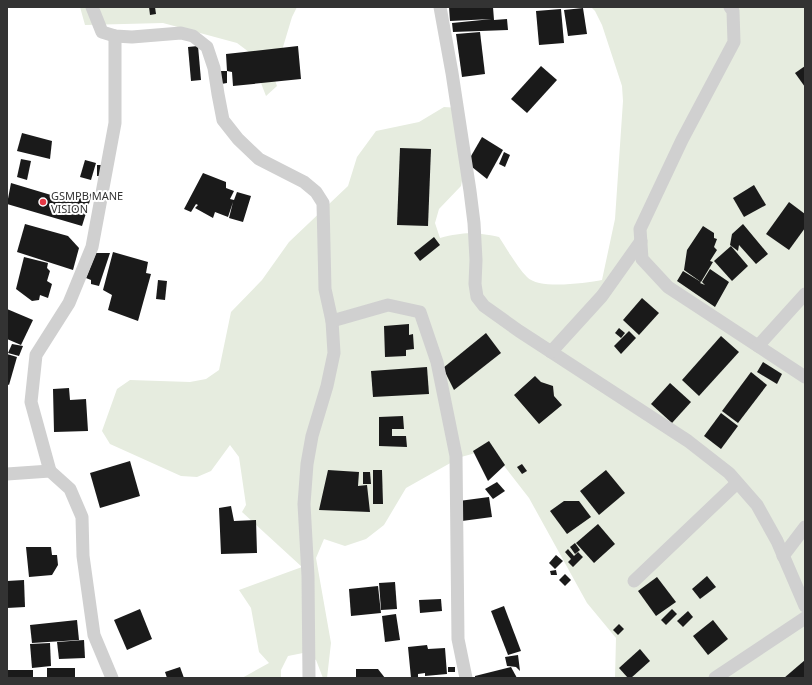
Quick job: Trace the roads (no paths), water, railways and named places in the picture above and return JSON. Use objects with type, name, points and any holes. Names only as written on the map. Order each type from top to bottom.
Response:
[{"type":"street","points":[[92,7],[102,32],[115,36],[132,37],[181,33],[193,36],[207,47],[214,68],[223,120],[238,139],[259,159],[304,182],[316,192],[323,203],[325,289],[332,321],[334,353],[327,386],[312,436],[307,464],[304,504],[308,576],[309,678]]},
{"type":"street","points":[[440,7],[470,191],[476,260],[475,284],[477,297],[484,306],[551,352],[688,441],[729,473],[757,505],[777,541],[805,606]]},
{"type":"street","points":[[730,7],[733,11],[734,42],[682,140],[640,229],[642,259],[668,287],[805,377]]},
{"type":"street","points":[[112,678],[94,635],[83,556],[82,517],[70,489],[50,471],[31,402],[36,355],[69,303],[92,247],[115,123],[115,36]]},
{"type":"street","points":[[551,352],[602,296],[641,241]]},
{"type":"street","points":[[758,346],[805,294]]},
{"type":"street","points":[[332,321],[388,305],[420,312],[437,362],[456,456],[458,639],[466,678]]},
{"type":"street","points":[[7,474],[50,471]]},
{"type":"street","points":[[634,581],[737,483]]},
{"type":"street","points":[[783,556],[805,527]]},
{"type":"street","points":[[715,678],[805,618]]},
{"type":"place","name":"GSMPB MANE VISION","points":[[43,202]]}]
